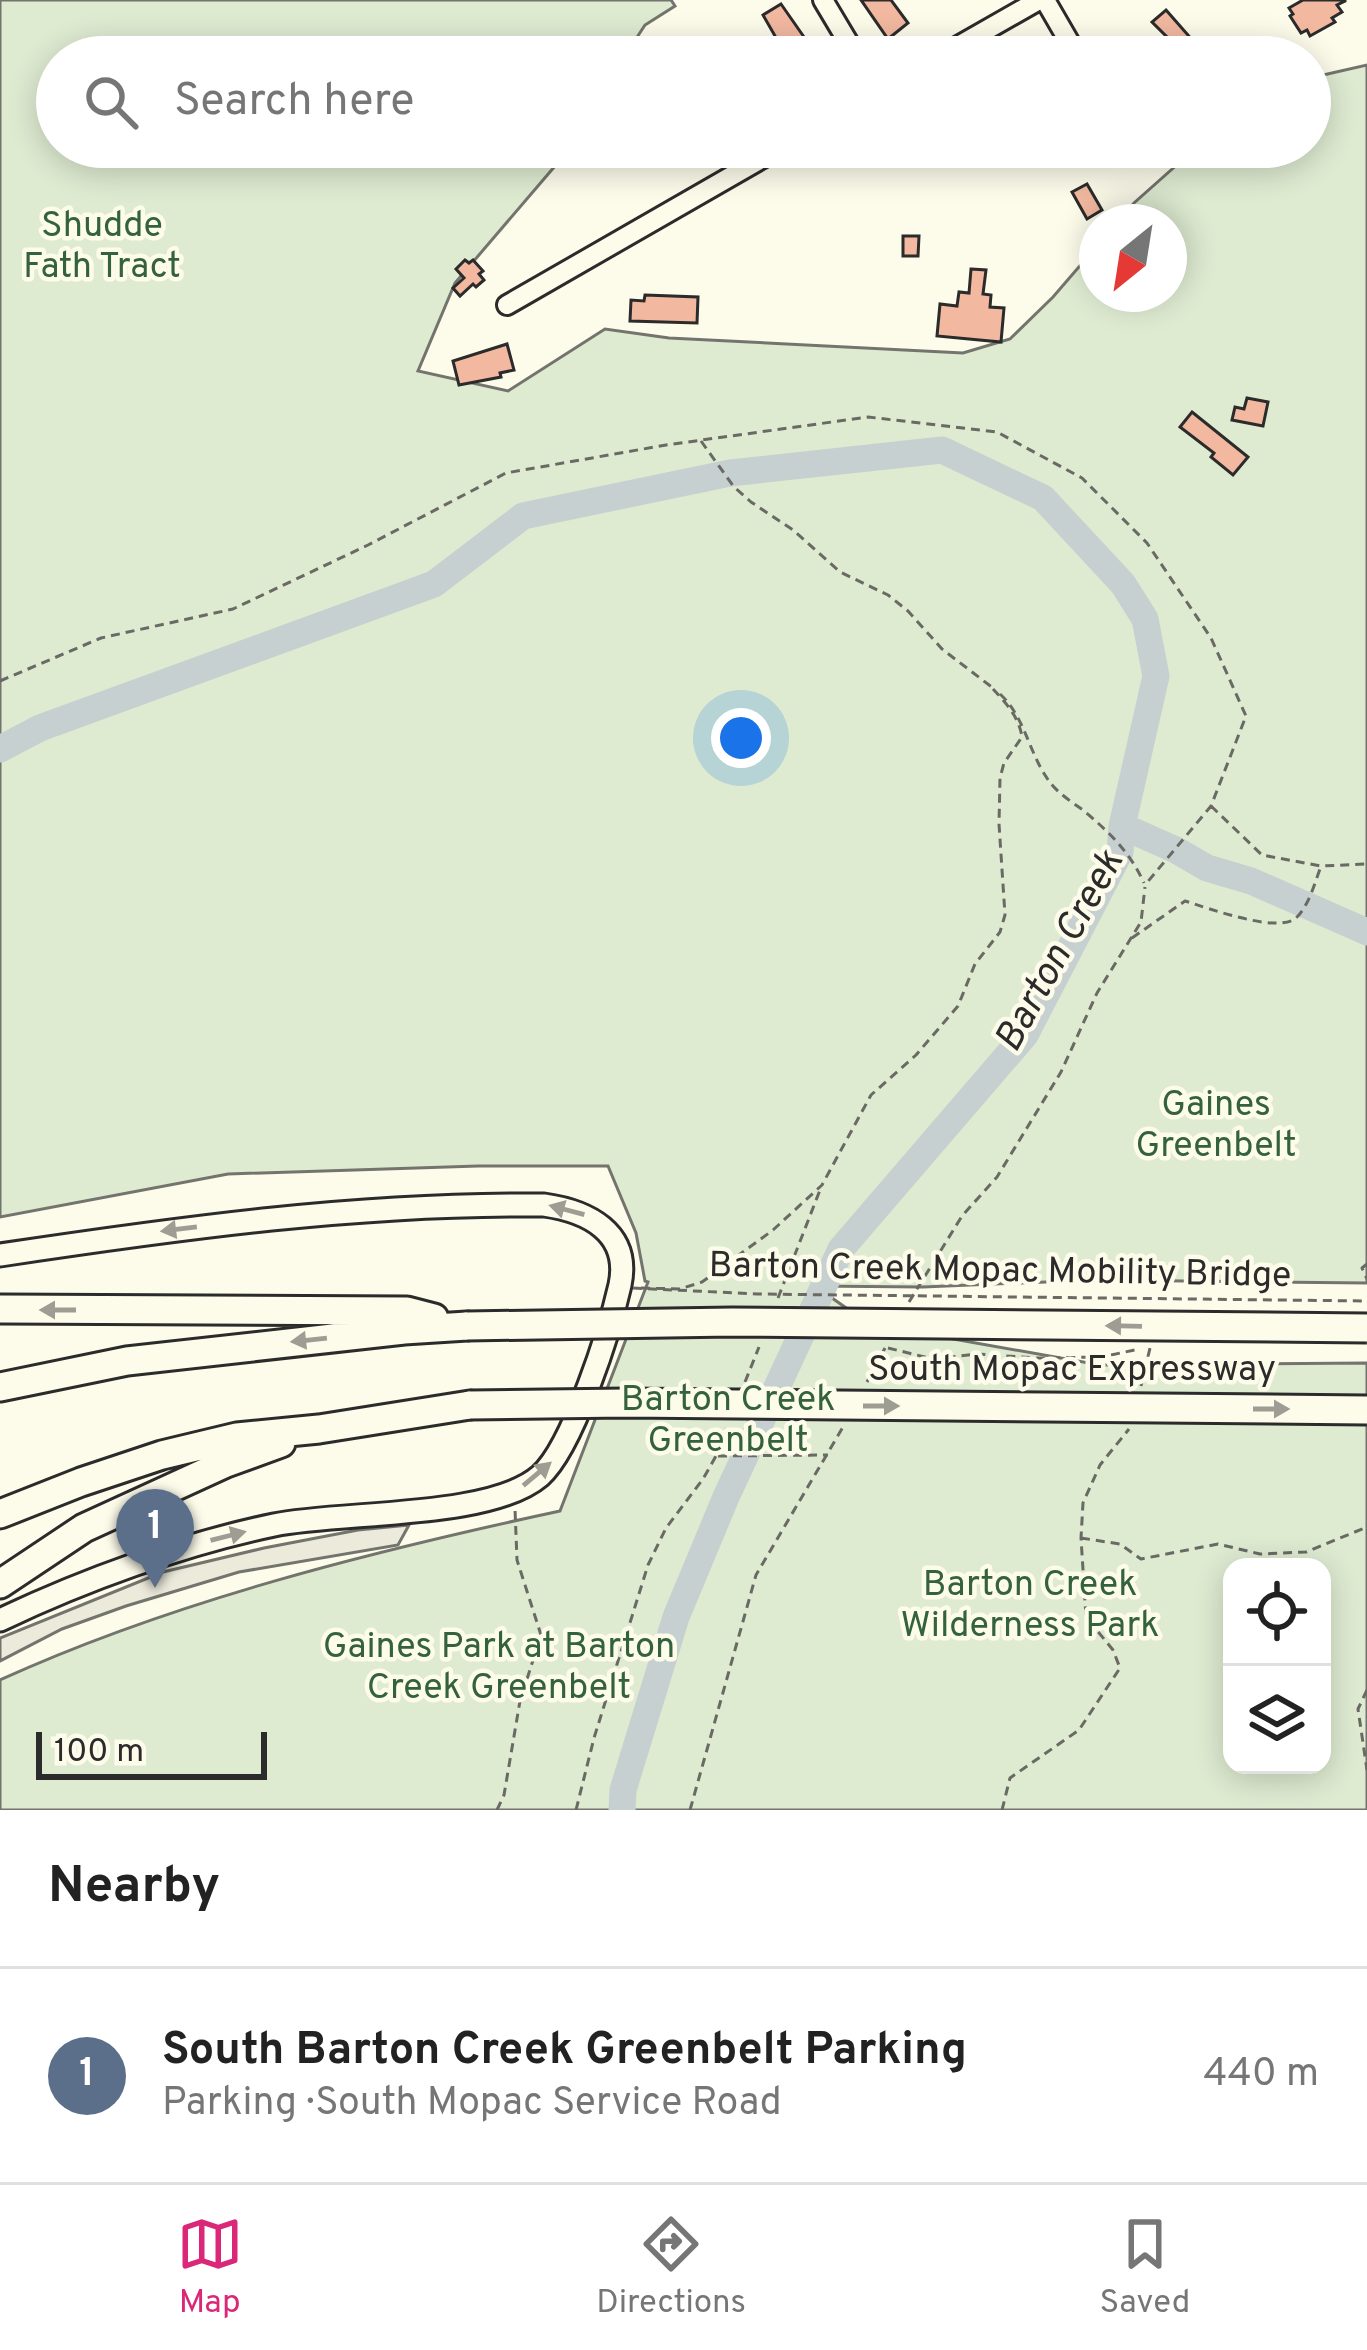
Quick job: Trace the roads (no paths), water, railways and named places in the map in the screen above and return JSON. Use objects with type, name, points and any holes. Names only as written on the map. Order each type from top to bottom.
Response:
[{"type":"highway","points":[[0,1310],[407,1311],[467,1325]]},
{"type":"highway","name":"South Mopac Expressway","points":[[0,1387],[127,1361],[467,1325],[755,1322],[1367,1328]]},
{"type":"highway","name":"South Mopac Expressway","points":[[0,1514],[162,1454],[237,1437],[470,1405],[1367,1410]]},
{"type":"highway","points":[[0,1584],[84,1528],[226,1463],[319,1429]]},
{"type":"main road","points":[[0,1255],[228,1223],[544,1204],[597,1222],[616,1246],[622,1275],[596,1364],[566,1440],[541,1475],[524,1486],[463,1504],[278,1524],[215,1539],[55,1594],[0,1620]]},
{"type":"street","points":[[823,0],[844,36]]},
{"type":"street","points":[[976,36],[1033,2],[1061,36]]},
{"type":"street","points":[[507,305],[745,168]]},
{"type":"waterway","name":"Barton Creek","points":[[0,749],[40,728],[434,584],[523,516],[730,473],[942,450],[1043,498],[1123,584],[1145,619],[1156,676],[1120,852],[1025,1035],[841,1249],[676,1617],[623,1790],[622,1810]]},
{"type":"waterway","points":[[1122,826],[1207,868],[1251,881],[1367,932]]},
{"type":"place","name":"South Barton Creek Greenbelt Parking","points":[[155,1588]]},
{"type":"park label","name":"Shudde Fath Tract","points":[[102,248]]},
{"type":"park label","name":"Gaines Greenbelt","points":[[1216,1126]]},
{"type":"park label","name":"Barton Creek Greenbelt","points":[[728,1422]]},
{"type":"park label","name":"Barton Creek Wilderness Park","points":[[1030,1606]]},
{"type":"park label","name":"Gaines Park at Barton Creek Greenbelt","points":[[499,1668]]}]
